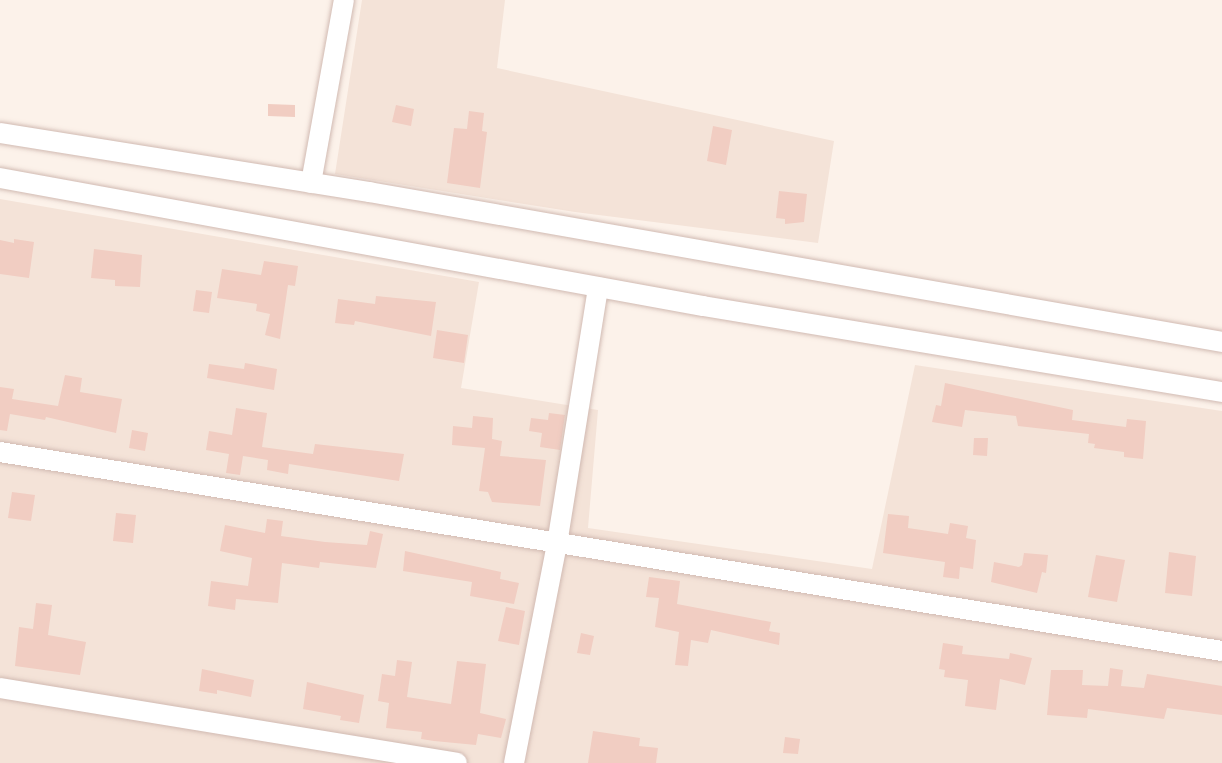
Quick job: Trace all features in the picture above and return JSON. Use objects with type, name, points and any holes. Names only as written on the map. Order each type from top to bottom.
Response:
[{"type":"street","points":[[311,183],[344,0]]},
{"type":"street","points":[[0,134],[311,183],[1222,342]]},
{"type":"street","points":[[0,178],[598,287],[1222,392]]},
{"type":"street","points":[[514,763],[557,544],[598,287]]},
{"type":"street","points":[[0,452],[1222,651]]},
{"type":"street","points":[[0,688],[457,763]]},
{"type":"shaded area","points":[[362,0],[505,0],[497,68],[834,141],[818,243],[575,212],[335,174]]},
{"type":"shaded area","points":[[0,199],[479,282],[461,388],[598,410],[588,528],[872,569],[915,365],[1222,411],[1222,763],[0,763]]},
{"type":"building","points":[[268,104],[295,105],[295,117],[268,116]]},
{"type":"building","points":[[396,105],[414,109],[411,126],[392,122]]},
{"type":"building","points":[[469,111],[484,113],[482,131],[487,132],[480,188],[447,183],[454,128],[467,129]]},
{"type":"building","points":[[713,126],[732,130],[726,165],[707,161]]},
{"type":"building","points":[[779,191],[807,194],[804,222],[785,224],[785,219],[776,218]]},
{"type":"building","points":[[14,239],[34,242],[29,278],[0,274],[0,240],[14,243]]},
{"type":"building","points":[[94,249],[142,255],[140,287],[115,286],[115,280],[91,278]]},
{"type":"building","points":[[264,261],[298,266],[295,286],[288,285],[280,339],[265,335],[270,314],[256,311],[257,304],[217,298],[222,269],[261,275]]},
{"type":"building","points":[[196,290],[212,292],[209,313],[193,311]]},
{"type":"building","points":[[376,296],[436,302],[431,336],[355,321],[354,325],[335,323],[338,299],[375,304]]},
{"type":"building","points":[[437,330],[468,335],[464,363],[433,358]]},
{"type":"building","points":[[245,363],[277,369],[274,390],[207,378],[209,364],[244,369]]},
{"type":"building","points":[[65,375],[82,378],[80,392],[122,399],[116,433],[46,417],[45,420],[10,414],[7,431],[0,430],[0,387],[14,389],[12,399],[58,406]]},
{"type":"building","points":[[945,383],[1073,410],[1072,420],[1126,427],[1127,419],[1146,421],[1143,459],[1124,457],[1124,452],[1094,448],[1095,444],[1088,443],[1089,434],[1018,426],[1016,416],[965,410],[962,427],[932,422],[936,405],[941,406]]},
{"type":"building","points":[[236,408],[267,413],[262,447],[313,454],[315,444],[404,454],[399,481],[289,464],[288,474],[267,470],[268,460],[243,456],[240,475],[226,473],[229,454],[206,450],[209,431],[232,435]]},
{"type":"building","points":[[549,413],[565,415],[560,450],[540,447],[542,433],[529,431],[531,418],[548,420]]},
{"type":"building","points":[[473,416],[493,418],[492,439],[502,441],[500,456],[546,460],[540,506],[492,502],[488,492],[479,491],[485,448],[452,445],[453,426],[472,428]]},
{"type":"building","points":[[132,430],[148,433],[145,451],[129,448]]},
{"type":"building","points":[[974,438],[988,438],[987,456],[973,455]]},
{"type":"building","points":[[12,492],[35,495],[31,521],[8,518]]},
{"type":"building","points":[[116,513],[136,515],[133,543],[113,541]]},
{"type":"building","points":[[888,514],[909,516],[908,528],[948,534],[950,523],[968,526],[966,538],[976,540],[973,569],[960,567],[959,579],[943,577],[945,562],[883,553]]},
{"type":"building","points":[[267,519],[283,521],[281,536],[325,542],[367,545],[370,531],[383,534],[376,568],[320,562],[319,568],[282,563],[278,603],[236,599],[235,610],[208,606],[211,581],[248,586],[252,558],[220,551],[225,525],[265,533]]},
{"type":"building","points":[[405,551],[501,572],[500,579],[519,583],[514,604],[470,596],[472,582],[403,571]]},
{"type":"building","points":[[1169,552],[1196,556],[1192,596],[1165,593]]},
{"type":"building","points":[[1024,553],[1048,555],[1046,573],[1042,572],[1037,593],[991,582],[994,562],[1019,567],[1022,565]]},
{"type":"building","points":[[1096,555],[1125,560],[1117,602],[1088,597]]},
{"type":"building","points":[[649,577],[680,581],[677,604],[771,622],[769,631],[780,633],[779,645],[711,630],[708,643],[691,640],[688,666],[675,665],[679,632],[655,627],[659,598],[646,597]]},
{"type":"building","points":[[36,603],[52,605],[48,635],[86,642],[80,675],[15,666],[19,627],[33,629]]},
{"type":"building","points":[[506,607],[525,611],[519,645],[498,641]]},
{"type":"building","points":[[581,633],[594,636],[590,655],[577,653]]},
{"type":"building","points":[[943,643],[963,646],[962,654],[1009,659],[1010,653],[1032,658],[1025,685],[1000,679],[996,710],[965,706],[968,680],[944,677],[945,670],[939,669]]},
{"type":"building","points":[[397,660],[412,662],[407,697],[451,704],[457,661],[486,664],[480,713],[506,719],[501,738],[478,734],[476,745],[421,739],[422,732],[386,728],[389,703],[378,701],[382,674],[395,676]]},
{"type":"building","points":[[1110,668],[1123,670],[1121,686],[1144,688],[1147,674],[1222,686],[1222,715],[1167,708],[1164,719],[1088,709],[1087,718],[1047,715],[1051,670],[1083,670],[1082,685],[1108,686]]},
{"type":"building","points":[[202,669],[254,680],[251,697],[217,690],[217,694],[199,691]]},
{"type":"building","points":[[307,682],[364,695],[359,723],[340,720],[341,716],[303,709]]},
{"type":"building","points":[[593,731],[640,738],[639,746],[658,748],[656,763],[588,763]]},
{"type":"building","points":[[785,737],[800,739],[798,754],[783,753]]}]
